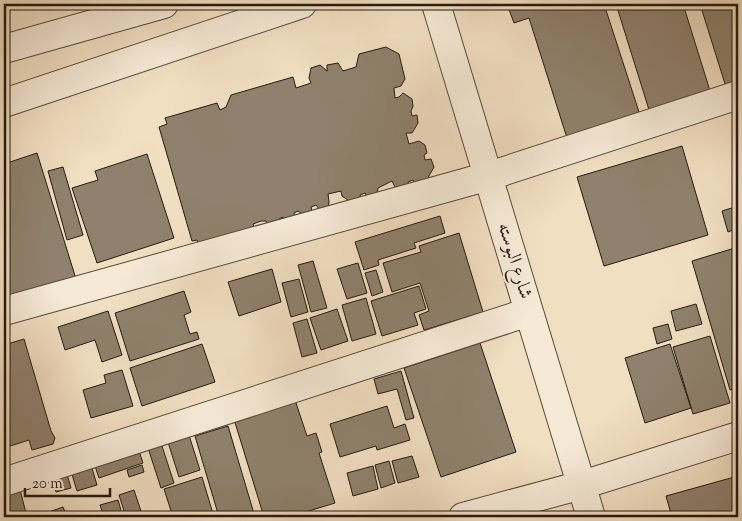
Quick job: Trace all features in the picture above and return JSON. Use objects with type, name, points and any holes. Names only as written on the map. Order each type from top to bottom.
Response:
[{"type":"street","points":[[4,49],[164,4]]},
{"type":"street","points":[[4,103],[302,4]]},
{"type":"street","name":"شارع البوسته","points":[[436,4],[592,517]]},
{"type":"street","points":[[4,311],[488,176],[738,96]]},
{"type":"street","points":[[4,482],[529,312]]},
{"type":"street","points":[[463,517],[582,485],[738,436]]},
{"type":"building","points":[[507,4],[604,4],[640,115],[567,138],[529,18],[514,23]]},
{"type":"building","points":[[616,4],[683,4],[711,94],[650,113]]},
{"type":"building","points":[[700,4],[738,4],[738,83],[726,87]]},
{"type":"building","points":[[386,47],[399,54],[405,79],[401,86],[394,88],[395,98],[403,93],[412,99],[412,116],[417,115],[418,123],[412,133],[406,133],[409,144],[419,141],[425,145],[427,153],[424,155],[425,160],[431,159],[434,167],[425,183],[415,186],[413,180],[408,182],[409,188],[397,191],[392,181],[378,188],[377,196],[368,199],[365,193],[360,195],[361,200],[352,203],[342,196],[341,191],[328,194],[328,209],[320,210],[316,205],[311,207],[312,212],[304,215],[298,211],[294,213],[295,220],[286,222],[283,217],[279,219],[280,224],[270,227],[266,221],[261,221],[253,224],[255,230],[200,248],[197,240],[192,241],[159,127],[167,124],[165,118],[217,103],[220,110],[226,107],[231,95],[293,77],[296,88],[311,83],[309,78],[311,68],[320,65],[327,71],[327,65],[338,63],[343,71],[356,67],[359,54]]},
{"type":"building","points":[[682,146],[708,235],[604,266],[577,177]]},
{"type":"building","points":[[37,153],[76,279],[4,301],[4,164]]},
{"type":"building","points":[[147,154],[174,238],[97,263],[72,188],[98,180],[95,171]]},
{"type":"building","points":[[63,167],[83,235],[67,240],[48,171]]},
{"type":"building","points":[[738,206],[738,228],[728,232],[722,211]]},
{"type":"building","points":[[440,216],[445,233],[414,243],[416,248],[378,260],[379,265],[364,270],[355,242]]},
{"type":"building","points":[[459,233],[483,312],[424,330],[419,315],[429,311],[420,283],[392,292],[383,263],[421,252],[419,246]]},
{"type":"building","points":[[738,247],[738,388],[730,390],[692,261]]},
{"type":"building","points":[[313,261],[327,308],[311,312],[298,265]]},
{"type":"building","points":[[358,263],[367,293],[347,299],[337,269]]},
{"type":"building","points":[[272,269],[281,302],[239,316],[228,282]]},
{"type":"building","points":[[376,270],[383,292],[372,296],[365,273]]},
{"type":"building","points":[[299,279],[308,312],[291,317],[282,283]]},
{"type":"building","points":[[419,286],[426,309],[414,313],[418,325],[382,336],[371,301]]},
{"type":"building","points":[[184,291],[191,312],[184,315],[190,334],[197,332],[199,339],[130,361],[115,313]]},
{"type":"building","points":[[366,298],[376,334],[352,341],[342,305]]},
{"type":"building","points":[[696,304],[702,324],[676,331],[671,311]]},
{"type":"building","points":[[337,309],[348,341],[321,350],[310,318]]},
{"type":"building","points":[[108,311],[122,355],[102,362],[95,340],[65,350],[58,327]]},
{"type":"building","points":[[307,319],[317,353],[302,357],[293,323]]},
{"type":"building","points":[[668,324],[672,339],[657,344],[653,328]]},
{"type":"building","points":[[710,336],[730,403],[693,414],[673,347]]},
{"type":"building","points":[[24,339],[51,431],[55,438],[53,444],[32,450],[29,440],[4,448],[4,345]]},
{"type":"building","points":[[480,343],[516,452],[441,477],[404,368]]},
{"type":"building","points":[[202,344],[215,382],[142,406],[130,368]]},
{"type":"building","points":[[670,344],[691,408],[645,423],[625,358]]},
{"type":"building","points":[[122,370],[133,406],[91,418],[83,390],[106,383],[104,375]]},
{"type":"building","points":[[401,371],[414,418],[406,420],[397,389],[378,394],[374,379]]},
{"type":"building","points":[[294,397],[307,436],[316,433],[322,452],[319,453],[335,503],[289,517],[264,517],[233,416]]},
{"type":"building","points":[[387,406],[394,428],[405,424],[410,440],[377,450],[376,446],[340,457],[330,424]]},
{"type":"building","points":[[228,426],[255,517],[219,517],[195,436]]},
{"type":"building","points":[[188,432],[200,470],[179,477],[167,439]]},
{"type":"building","points":[[161,443],[174,483],[161,488],[148,448]]},
{"type":"building","points":[[138,448],[143,463],[99,478],[94,463]]},
{"type":"building","points":[[412,456],[419,477],[398,483],[392,461]]},
{"type":"building","points":[[389,461],[395,483],[381,488],[375,465]]},
{"type":"building","points":[[91,465],[97,485],[77,491],[71,471]]},
{"type":"building","points":[[142,465],[144,472],[129,477],[127,470]]},
{"type":"building","points":[[373,466],[378,489],[353,496],[347,473]]},
{"type":"building","points":[[66,471],[71,488],[56,492],[51,476]]},
{"type":"building","points":[[738,476],[738,517],[734,515],[727,517],[672,517],[666,496]]},
{"type":"building","points":[[202,477],[214,517],[173,517],[164,489]]},
{"type":"building","points":[[18,482],[27,517],[4,517],[4,486]]},
{"type":"building","points":[[134,490],[143,517],[126,517],[119,495]]},
{"type":"building","points":[[118,500],[123,517],[104,517],[100,505]]},
{"type":"building","points":[[63,507],[67,517],[35,517]]}]
